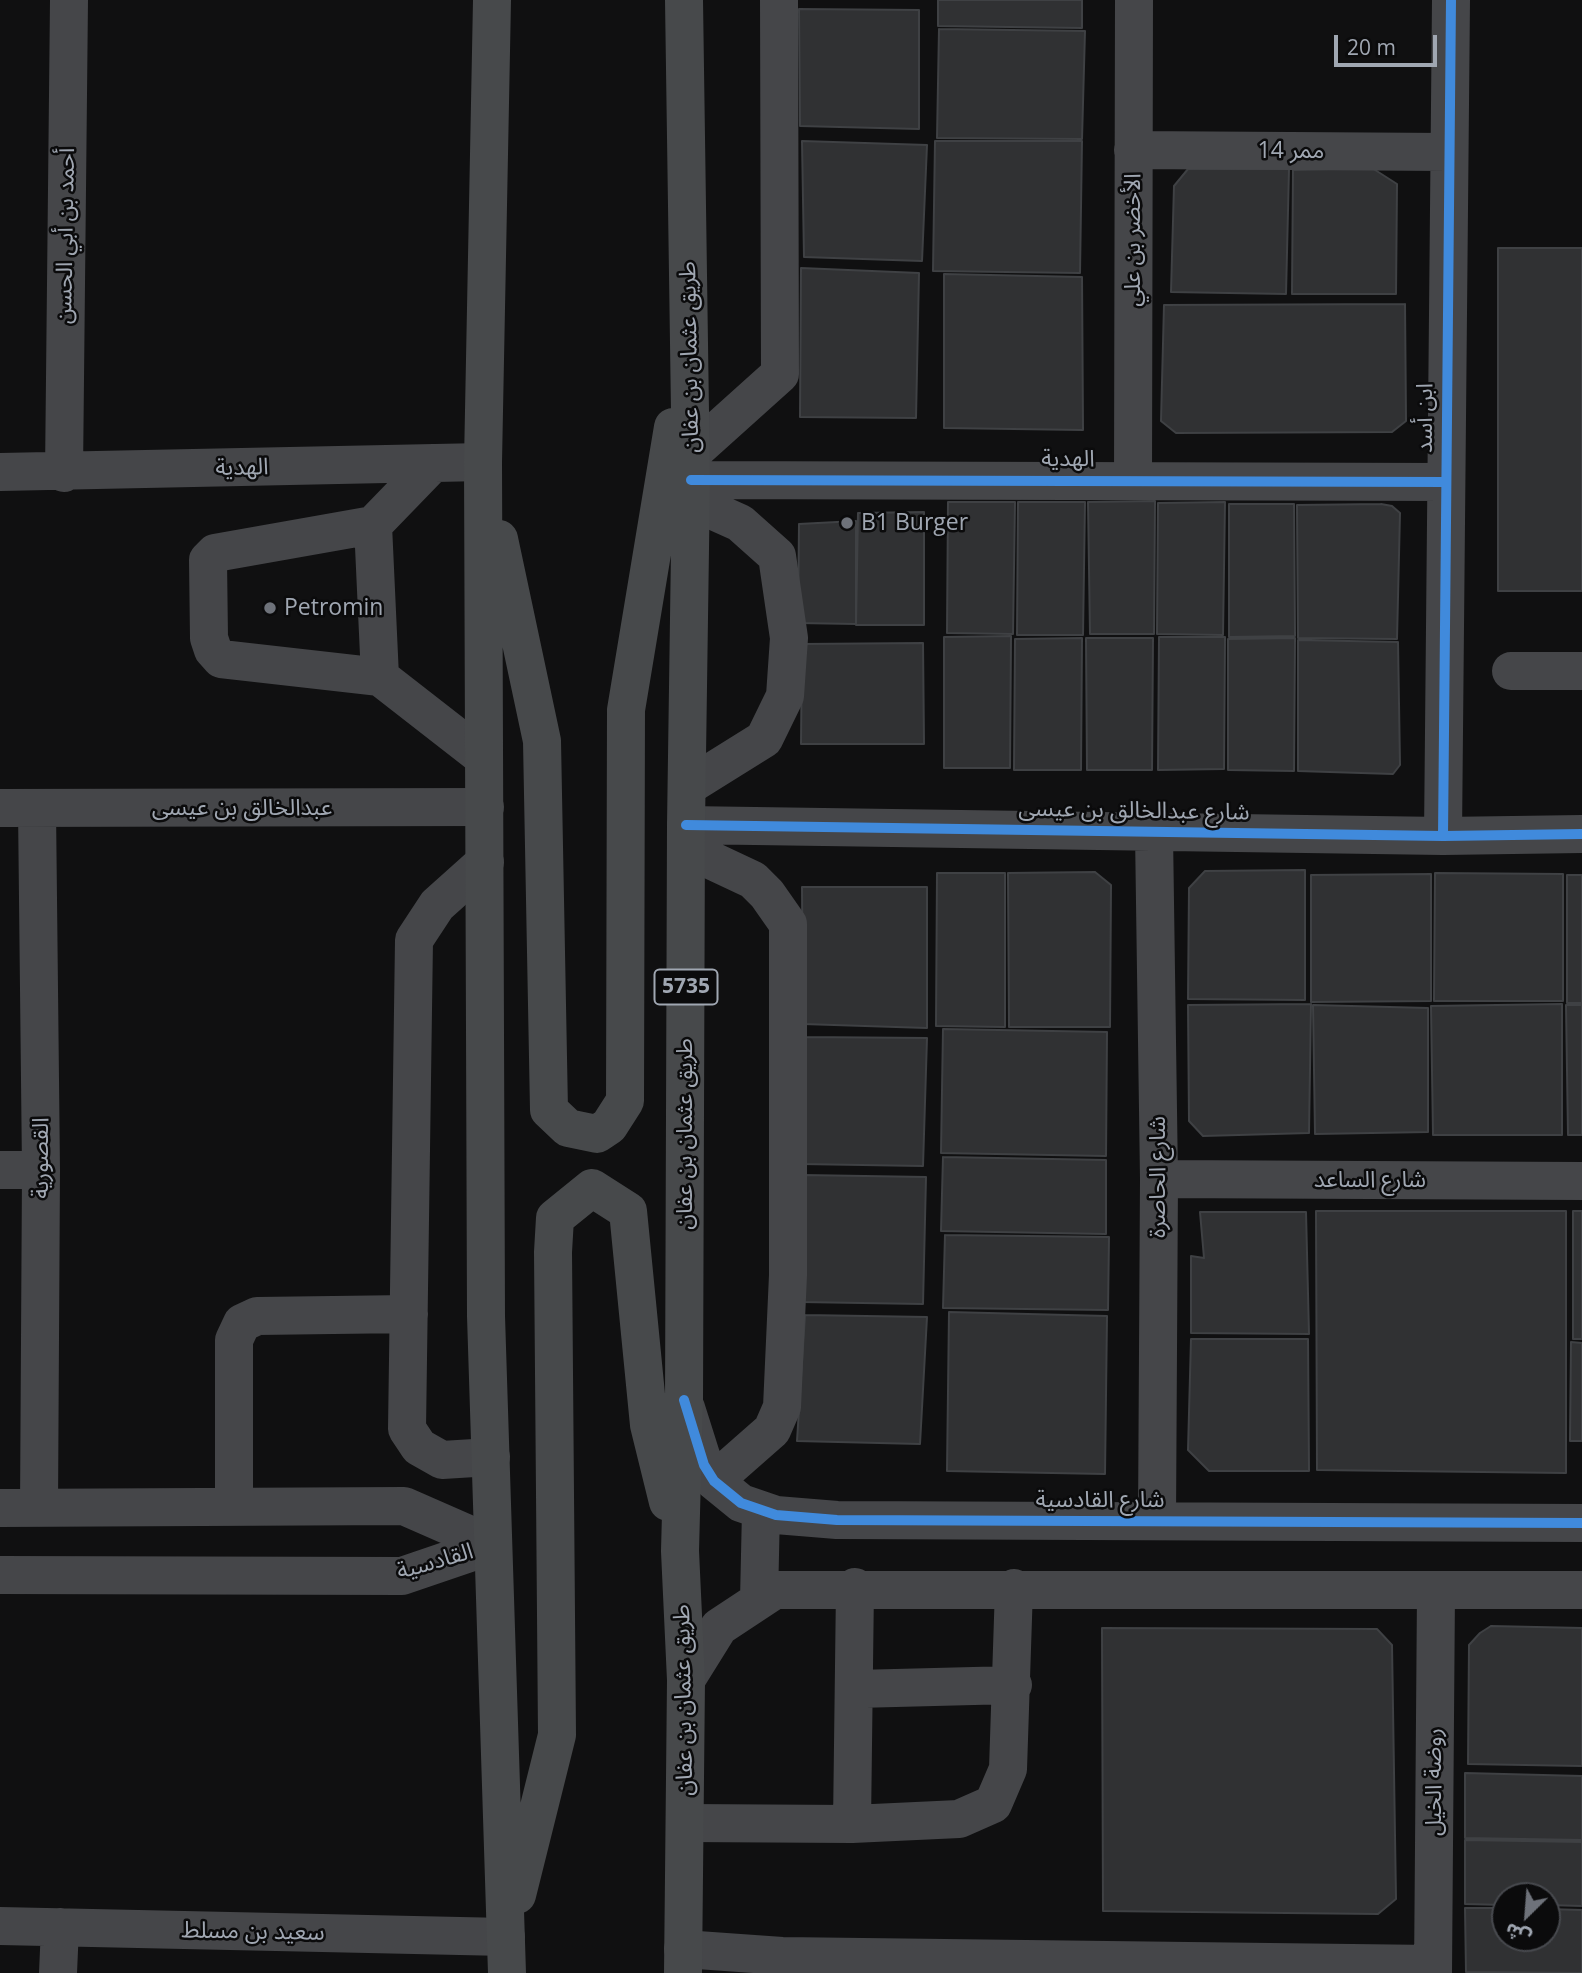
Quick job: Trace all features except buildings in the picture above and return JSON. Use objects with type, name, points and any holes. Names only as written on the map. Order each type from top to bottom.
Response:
[{"type":"main road","points":[[492,0],[483,462],[486,1316],[506,1955]]},
{"type":"main road","name":"طريق عثمان بن عفان","points":[[683,1961],[686,1680],[680,1551],[684,1400],[691,478],[684,0]]},
{"type":"main road","points":[[483,462],[542,741],[549,1111],[568,1128],[597,1134],[609,1126],[625,1101],[626,710],[690,321]]},
{"type":"main road","points":[[506,1955],[557,1735],[553,1252],[555,1218],[592,1188],[628,1210],[649,1424],[680,1551]]},
{"type":"street","name":"أحمد بن أبي الحسن","points":[[64,472],[69,0]]},
{"type":"street","points":[[687,787],[764,739],[785,696],[789,638],[777,556],[691,478],[780,374],[779,0]]},
{"type":"street","name":"الأخضر بن علي","points":[[1133,479],[1134,0]]},
{"type":"street","name":"ابن أسد","points":[[1443,836],[1451,0]]},
{"type":"street","name":"ممر 14","points":[[1133,150],[1448,152]]},
{"type":"street","name":"الهدية","points":[[0,472],[483,462]]},
{"type":"street","points":[[433,463],[373,524],[215,553],[208,560],[209,638],[213,650],[221,659],[380,677],[484,758]]},
{"type":"street","name":"الهدية","points":[[691,478],[1446,482]]},
{"type":"street","points":[[373,524],[380,677]]},
{"type":"street","points":[[1511,671],[1582,671]]},
{"type":"street","name":"عبدالخالق بن عيسى","points":[[0,808],[485,807]]},
{"type":"street","name":"القصورية","points":[[37,808],[41,1170],[39,1508]]},
{"type":"street","name":"شارع عبدالخالق بن عيسى","points":[[687,837],[1154,833],[1582,835]]},
{"type":"street","name":"شارع الحاصرة","points":[[1154,833],[1159,1179],[1157,1521]]},
{"type":"street","points":[[687,837],[753,880],[767,894],[788,924],[788,1275],[782,1407],[772,1430],[714,1481]]},
{"type":"street","points":[[485,862],[437,905],[414,940],[407,1429],[419,1447],[442,1460],[491,1457]]},
{"type":"street","points":[[0,1170],[41,1170]]},
{"type":"street","name":"شارع الساعد","points":[[1159,1179],[1582,1181]]},
{"type":"street","points":[[234,1507],[234,1340],[242,1323],[257,1316],[409,1314]]},
{"type":"street","name":"شارع القادسية","points":[[684,1400],[704,1465],[714,1481],[741,1503],[776,1515],[837,1520],[1582,1523]]},
{"type":"street","name":"القادسية","points":[[0,1508],[404,1506],[493,1545]]},
{"type":"street","points":[[759,1600],[761,1510]]},
{"type":"street","name":"القادسية","points":[[0,1575],[402,1576],[493,1545]]},
{"type":"street","points":[[852,1824],[856,1689],[855,1587]]},
{"type":"street","points":[[686,1680],[719,1627],[775,1590],[855,1587],[1582,1590]]},
{"type":"street","points":[[686,1823],[852,1824],[959,1819],[993,1804],[1008,1769],[1013,1685],[1014,1588]]},
{"type":"street","name":"روضة الخيل","points":[[1433,1969],[1436,1591]]},
{"type":"street","points":[[856,1689],[1013,1685]]},
{"type":"street","name":"سعيد بن مسلط","points":[[0,1926],[60,1927],[506,1955]]},
{"type":"street","points":[[58,1973],[60,1927]]},
{"type":"street","points":[[683,1961],[1433,1969]]},
{"type":"cycle path","points":[[1443,836],[1451,0]]},
{"type":"cycle path","points":[[691,480],[1446,482]]},
{"type":"cycle path","points":[[686,825],[1443,836],[1582,834]]},
{"type":"cycle path","points":[[684,1400],[704,1465],[714,1481],[741,1503],[776,1515],[837,1520],[1582,1523]]},
{"type":"place","name":"B1 Burger","points":[[847,523]]},
{"type":"place","name":"Petromin","points":[[270,608]]}]
